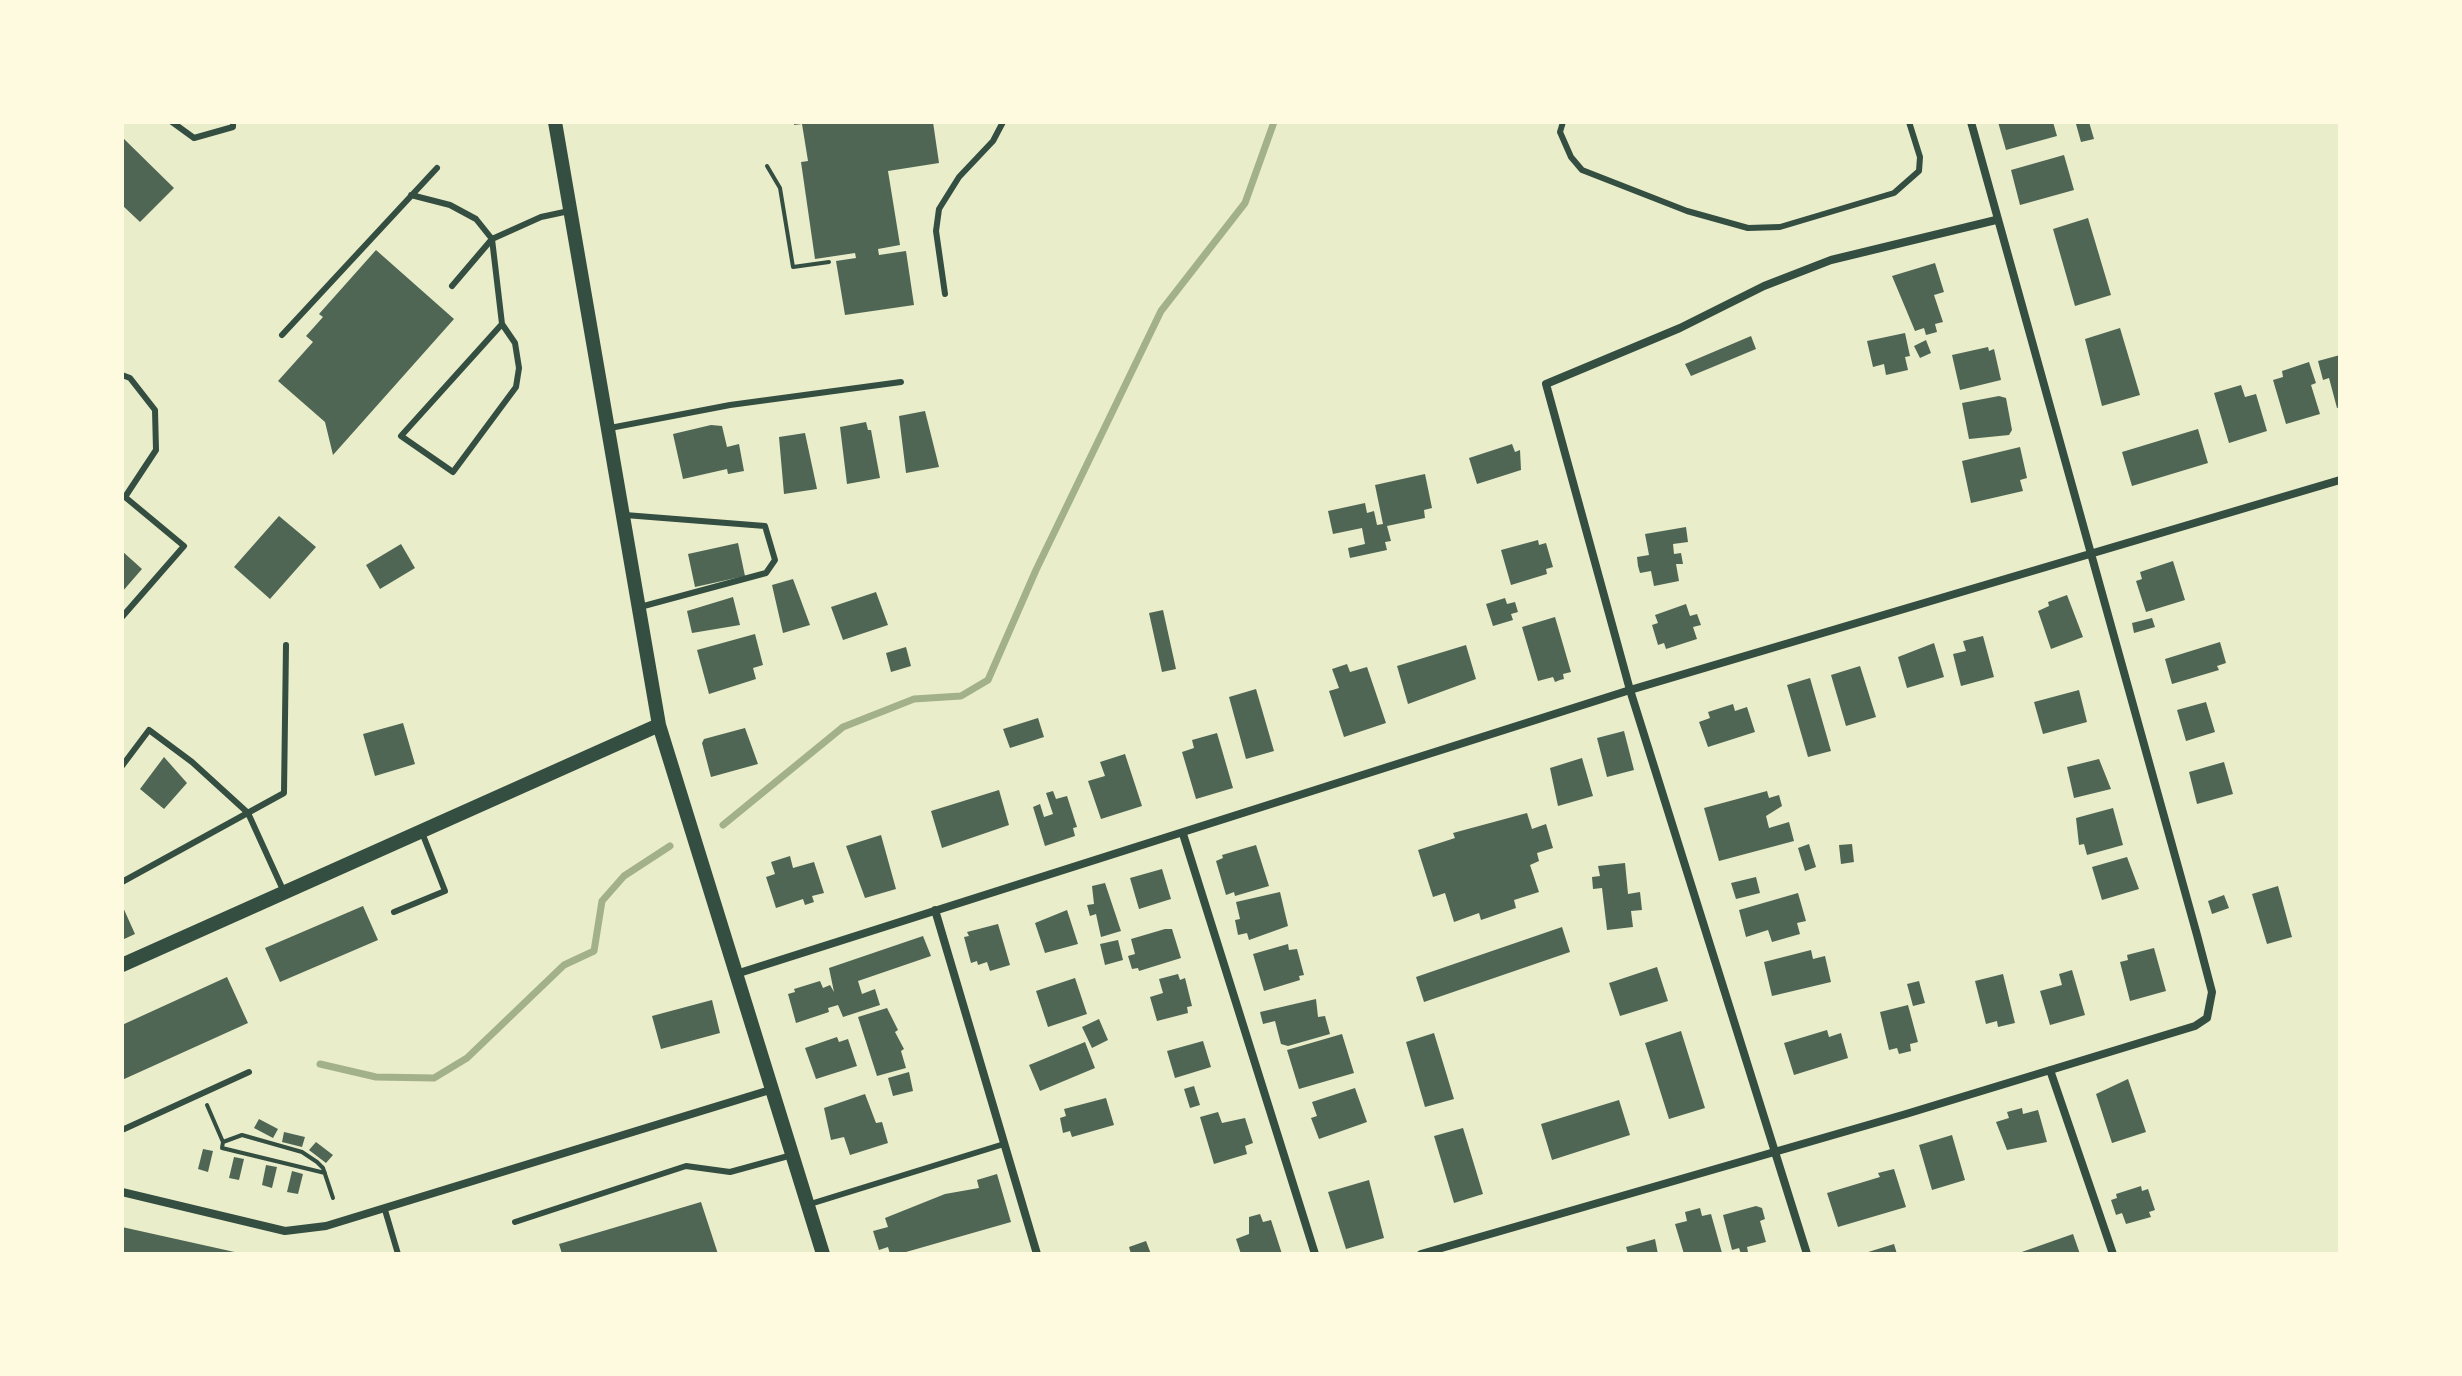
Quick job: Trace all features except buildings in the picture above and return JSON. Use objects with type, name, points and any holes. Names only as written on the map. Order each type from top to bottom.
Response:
[{"type":"street","points":[[555,122],[659,725],[823,1254]]},
{"type":"street","points":[[1421,1254],[2050,1070],[2195,1026],[2207,1018],[2212,992],[2197,935],[1971,122]]},
{"type":"street","points":[[1807,1254],[1630,690],[1546,384],[1680,328],[1764,286],[1831,260],[1996,220]]},
{"type":"street","points":[[735,974],[1630,690],[2340,480]]},
{"type":"street","points":[[122,965],[659,725]]},
{"type":"street","points":[[1183,834],[1315,1254]]},
{"type":"street","points":[[935,910],[1037,1254]]},
{"type":"street","points":[[2050,1070],[2113,1254]]},
{"type":"street","points":[[122,1192],[285,1231],[326,1226],[770,1090]]},
{"type":"lane","points":[[172,122],[194,138],[233,127],[233,122]]},
{"type":"lane","points":[[945,294],[936,231],[939,209],[959,177],[993,141],[1003,122]]},
{"type":"lane","points":[[1563,122],[1560,132],[1571,157],[1582,170],[1687,211],[1748,228],[1780,227],[1894,193],[1919,171],[1920,157],[1909,122]]},
{"type":"lane","points":[[282,335],[437,168]]},
{"type":"lane","points":[[411,195],[450,205],[476,219],[492,239],[502,324],[515,343],[519,368],[516,387],[453,472],[401,436],[502,324]]},
{"type":"lane","points":[[452,286],[492,239],[541,217],[569,211]]},
{"type":"lane","points":[[122,375],[130,378],[155,410],[156,450],[123,496],[184,546],[122,617]]},
{"type":"lane","points":[[610,428],[730,405],[901,382]]},
{"type":"lane","points":[[625,515],[765,526],[775,560],[766,573],[640,607]]},
{"type":"lane","points":[[122,882],[284,793],[286,645]]},
{"type":"lane","points":[[122,766],[149,730],[192,762],[248,813],[284,892]]},
{"type":"lane","points":[[394,912],[445,891],[421,830]]},
{"type":"lane","points":[[122,1130],[249,1072]]},
{"type":"lane","points":[[807,1205],[1004,1144]]},
{"type":"lane","points":[[515,1222],[686,1166],[730,1172],[792,1155]]},
{"type":"lane","points":[[385,1210],[398,1254]]},
{"type":"path","points":[[767,166],[780,188],[793,267],[829,262]]},
{"type":"path","points":[[214,1123],[223,1142],[222,1148],[325,1173]]},
{"type":"path","points":[[223,1142],[242,1135],[302,1152],[317,1162],[325,1173],[333,1198]]},
{"type":"waterway","points":[[723,825],[843,727],[914,699],[961,696],[988,680],[1036,570],[1161,311],[1245,203],[1274,122]]},
{"type":"waterway","points":[[320,1064],[376,1077],[434,1078],[467,1058],[564,965],[594,951],[602,901],[624,876],[670,846]]}]
